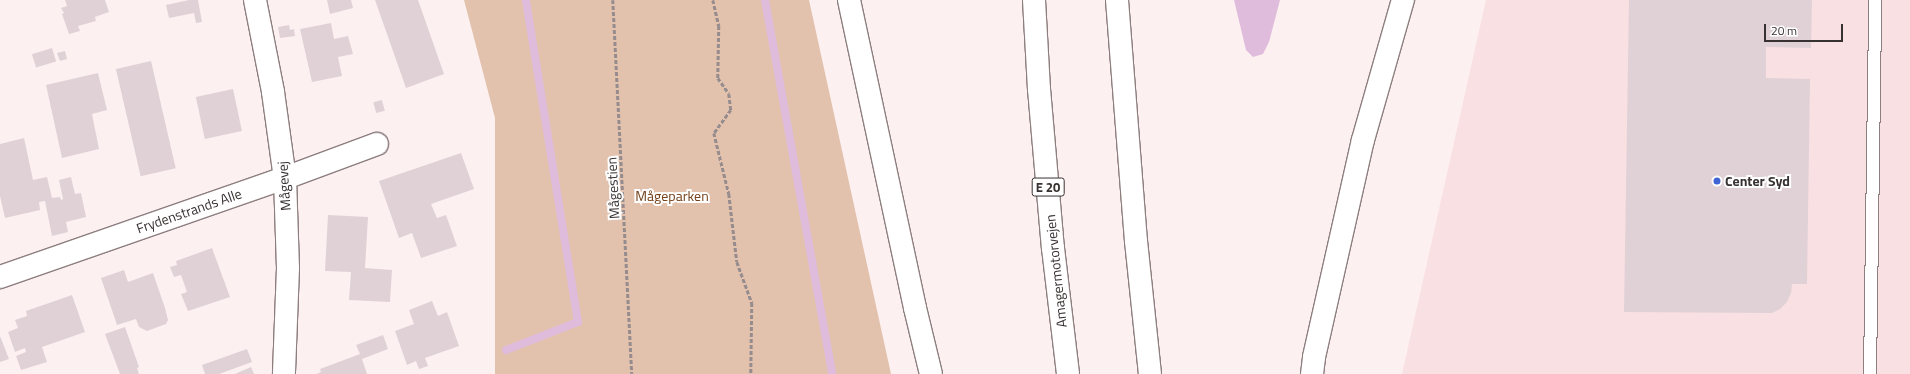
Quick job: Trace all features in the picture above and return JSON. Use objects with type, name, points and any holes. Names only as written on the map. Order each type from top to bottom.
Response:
[{"type":"main road","name":"Mågevej","points":[[255,0],[273,92],[285,178],[288,268],[284,374]]},
{"type":"main road","points":[[849,0],[913,301],[931,374]]},
{"type":"main road","name":"Amagermotorvejen","points":[[1034,0],[1039,89],[1053,248],[1068,374]]},
{"type":"main road","points":[[1117,0],[1135,233],[1150,374]]},
{"type":"main road","points":[[1312,374],[1314,357],[1363,140],[1403,0]]},
{"type":"main road","name":"Frydenstrands Alle","points":[[0,277],[285,178],[377,144]]},
{"type":"lane","points":[[1870,374],[1875,0]]},
{"type":"path","name":"Mågestien","points":[[613,0],[632,374]]},
{"type":"path","points":[[713,0],[719,26],[718,78],[729,94],[731,110],[714,133],[729,194],[737,262],[752,303],[751,374]]},
{"type":"shaded area","points":[[1234,0],[1280,0],[1269,42],[1263,54],[1253,57],[1246,50]]},
{"type":"shaded area","points":[[1486,0],[1910,0],[1910,374],[1402,374]]},
{"type":"green space","name":"Mågeparken","points":[[464,0],[809,0],[891,374],[495,374],[495,118]]},
{"type":"building","points":[[65,0],[105,0],[109,12],[95,17],[96,21],[78,26],[80,31],[69,34],[62,14],[64,13],[61,8],[67,6]]},
{"type":"building","points":[[189,0],[198,0],[202,22],[196,23],[194,13],[169,18],[166,5]]},
{"type":"building","points":[[327,0],[351,0],[353,8],[330,14]]},
{"type":"building","points":[[375,0],[418,0],[444,74],[406,88]]},
{"type":"building","name":"Center Syd","points":[[1629,0],[1812,0],[1811,48],[1766,47],[1766,78],[1810,79],[1807,284],[1792,284],[1791,293],[1787,302],[1780,309],[1772,313],[1624,312]]},
{"type":"building","points":[[331,23],[334,39],[348,36],[353,54],[338,57],[342,76],[312,82],[300,29]]},
{"type":"building","points":[[289,25],[290,30],[294,29],[295,36],[280,38],[278,27]]},
{"type":"building","points":[[52,48],[56,61],[36,68],[32,54]]},
{"type":"building","points":[[65,51],[67,59],[60,61],[57,53]]},
{"type":"building","points":[[151,61],[176,168],[141,176],[116,69]]},
{"type":"building","points":[[98,73],[107,110],[92,114],[99,149],[62,158],[46,85]]},
{"type":"building","points":[[233,89],[242,131],[205,139],[196,97]]},
{"type":"building","points":[[382,100],[385,111],[376,113],[373,102]]},
{"type":"building","points":[[24,138],[33,180],[47,177],[52,198],[60,197],[61,200],[63,199],[59,180],[71,177],[75,194],[81,193],[86,217],[66,222],[68,232],[52,236],[45,201],[39,202],[40,210],[5,218],[0,196],[0,144]]},
{"type":"building","points":[[461,153],[474,189],[431,204],[437,218],[446,215],[457,246],[421,258],[412,233],[399,238],[379,181]]},
{"type":"building","points":[[328,215],[368,217],[365,268],[392,270],[390,302],[349,300],[351,272],[325,271]]},
{"type":"building","points":[[212,248],[230,297],[188,311],[181,294],[187,292],[181,275],[174,277],[170,267],[177,265],[176,261]]},
{"type":"building","points":[[124,270],[128,282],[153,273],[165,308],[168,320],[166,324],[147,331],[139,327],[136,319],[117,325],[101,278]]},
{"type":"building","points":[[72,295],[85,332],[42,347],[47,362],[21,370],[16,356],[26,352],[25,348],[15,352],[8,332],[18,328],[15,320],[27,316],[26,311]]},
{"type":"building","points":[[432,301],[438,316],[447,312],[459,346],[425,358],[428,366],[419,369],[416,361],[407,365],[395,331],[414,324],[409,310]]},
{"type":"building","points":[[125,327],[139,367],[137,368],[139,374],[120,374],[105,334]]},
{"type":"building","points":[[383,335],[388,349],[362,359],[367,374],[317,374],[321,372],[320,369],[360,354],[356,345]]},
{"type":"building","points":[[0,336],[9,359],[0,362]]},
{"type":"building","points":[[247,349],[252,362],[219,374],[205,374],[202,365]]},
{"type":"building","points":[[251,367],[254,374],[235,374]]},
{"type":"waterway","points":[[506,350],[578,322],[526,0]]},
{"type":"waterway","points":[[765,0],[832,374]]},
{"type":"place","name":"Center Syd","points":[[1717,181]]}]
